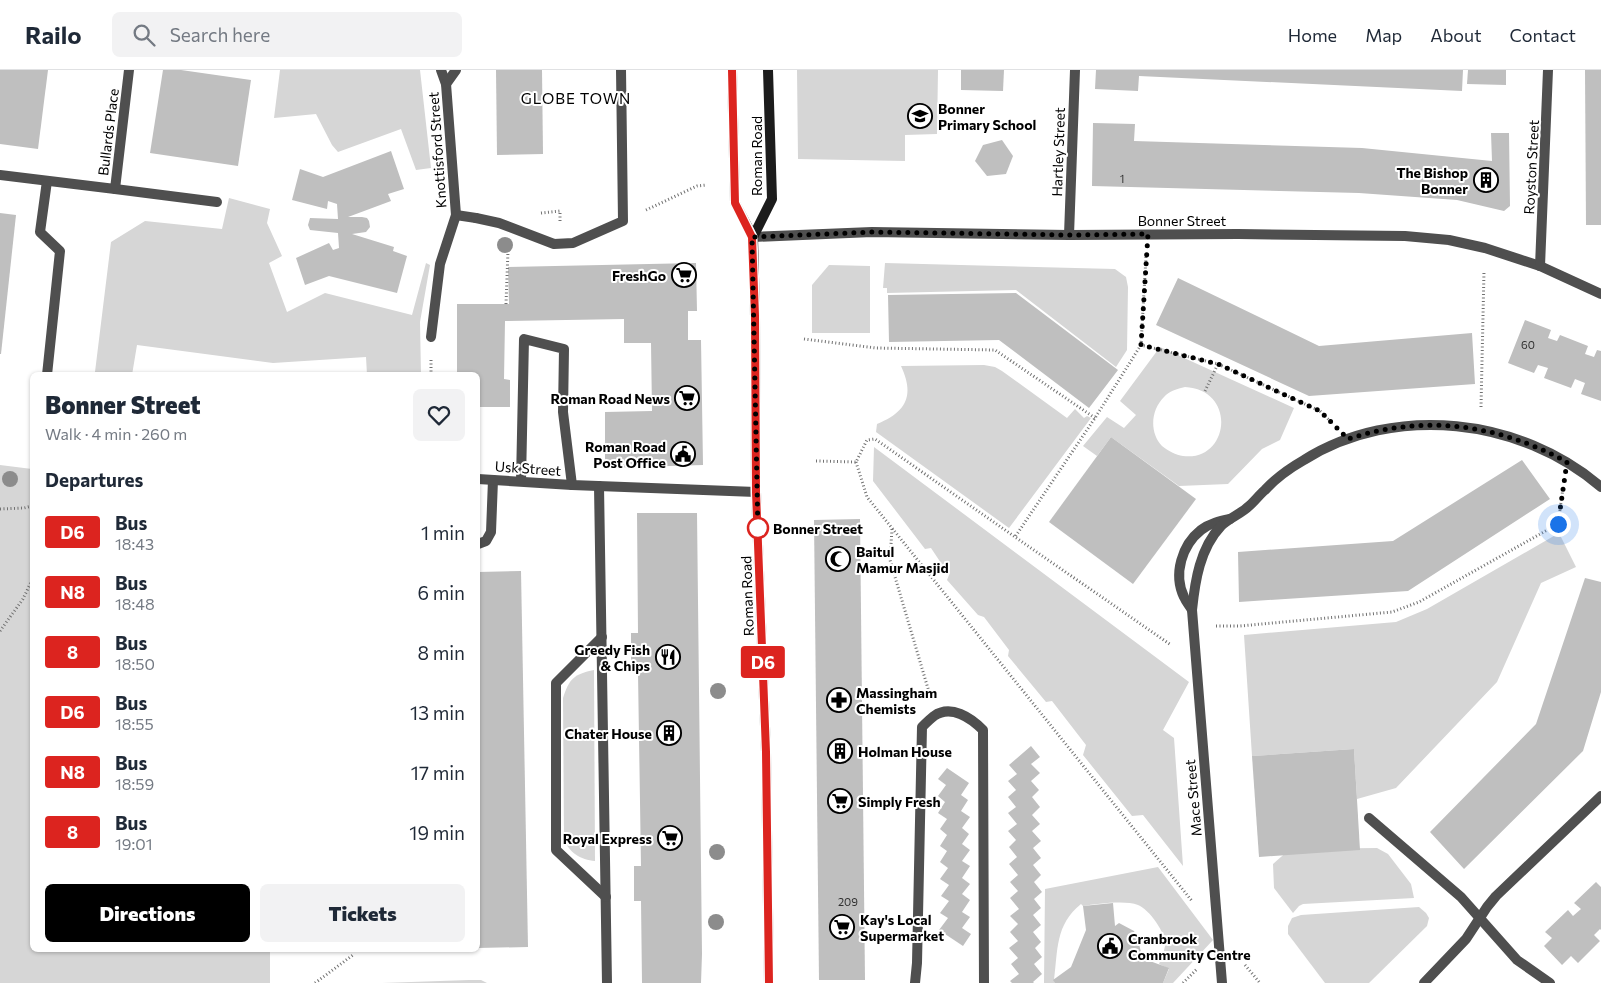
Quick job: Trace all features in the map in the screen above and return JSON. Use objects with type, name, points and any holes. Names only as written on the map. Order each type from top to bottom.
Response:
[{"type":"main road","name":"Roman Road","points":[[732,70],[735,203],[752,237],[755,316],[756,492],[766,752],[769,983]]},
{"type":"main road","name":"Roman Road","points":[[752,237],[772,199],[768,70]]},
{"type":"street","name":"Bullards Place","points":[[0,175],[114,189],[130,70]]},
{"type":"street","name":"Knottisford Street","points":[[441,70],[446,84],[456,215]]},
{"type":"street","name":"Knottisford Street","points":[[446,84],[456,70]]},
{"type":"street","points":[[431,337],[440,264],[456,215],[508,226],[548,243],[561,244],[573,244],[623,221],[621,70]]},
{"type":"street","name":"Hartley Street","points":[[1069,235],[1075,70]]},
{"type":"street","name":"Royston Street","points":[[1540,266],[1548,70]]},
{"type":"street","points":[[47,181],[40,232],[60,251],[47,372]]},
{"type":"street","points":[[114,189],[217,202]]},
{"type":"street","name":"Bonner Street","points":[[752,237],[872,232],[1069,235],[1405,236],[1448,240],[1485,248],[1540,266],[1601,294]]},
{"type":"street","points":[[521,481],[524,339],[564,349],[563,412],[572,485]]},
{"type":"street","name":"Mace Street","points":[[1222,983],[1192,610],[1198,570],[1205,552],[1221,526],[1249,506],[1284,473],[1325,448],[1368,432],[1411,425],[1445,425],[1481,430],[1526,442],[1567,462],[1601,487]]},
{"type":"street","name":"Usk Street","points":[[480,479],[572,485],[756,492]]},
{"type":"street","points":[[480,543],[486,541],[491,532],[493,480]]},
{"type":"street","points":[[599,486],[607,983]]},
{"type":"street","name":"Mace Street","points":[[1192,610],[1184,597],[1180,583],[1180,568],[1184,553],[1191,540],[1202,529],[1215,522],[1230,519]]},
{"type":"street","points":[[602,637],[556,683],[556,850],[606,897]]},
{"type":"street","points":[[915,983],[922,727],[935,715],[951,711],[970,718],[983,730],[984,983]]},
{"type":"street","points":[[1424,983],[1466,940],[1496,896],[1601,796]]},
{"type":"street","points":[[1369,818],[1461,897],[1517,960],[1550,983]]},
{"type":"path","points":[[623,221],[697,186],[707,185]]},
{"type":"path","points":[[506,304],[508,226]]},
{"type":"path","points":[[1015,537],[1095,418],[1141,345],[1148,234]]},
{"type":"path","points":[[1481,430],[1480,395],[1485,248]]},
{"type":"path","points":[[804,339],[876,348],[996,350],[1095,418]]},
{"type":"path","points":[[1141,345],[1218,364],[1320,411],[1348,439]]},
{"type":"path","points":[[1205,391],[1218,364]]},
{"type":"path","points":[[1193,903],[867,497],[856,462],[867,440],[875,439],[1196,662]]},
{"type":"path","points":[[816,461],[856,462]]},
{"type":"path","points":[[1193,627],[1240,626],[1392,612],[1419,602],[1558,524],[1567,462]]},
{"type":"path","points":[[0,509],[30,506]]},
{"type":"path","points":[[892,528],[890,560],[935,715]]},
{"type":"path","points":[[0,631],[23,598],[30,584]]},
{"type":"path","points":[[315,983],[353,955]]},
{"type":"shaded area","points":[[280,70],[420,70],[431,168],[416,170],[401,129],[338,152],[332,145],[316,114],[274,118]]},
{"type":"shaded area","points":[[797,70],[938,70],[937,134],[905,135],[905,161],[798,159]]},
{"type":"shaded area","points":[[229,198],[270,209],[267,223],[282,256],[269,263],[287,312],[325,293],[412,315],[426,263],[430,265],[420,322],[421,372],[367,372],[366,357],[273,363],[137,345],[132,372],[95,372],[111,242],[145,221],[222,229]]},
{"type":"shaded area","points":[[885,263],[1115,269],[1126,277],[1128,287],[1127,350],[1116,367],[1016,290],[887,293],[887,288],[883,288]]},
{"type":"shaded area","points":[[829,265],[870,266],[870,333],[812,333],[812,285]]},
{"type":"shaded area","points":[[1160,347],[1294,408],[1280,440],[1262,449],[1228,484],[1179,486],[1111,437],[1097,456],[1083,446],[1107,417],[1124,428],[1136,415],[1120,401]],"holes":[[[1185,387],[1202,391],[1214,400],[1220,412],[1221,425],[1218,438],[1210,448],[1198,455],[1178,455],[1162,446],[1155,434],[1153,421],[1156,408],[1164,397],[1173,390]]]},
{"type":"shaded area","points":[[984,365],[995,367],[1002,371],[1067,418],[1075,409],[1084,418],[1087,416],[1091,418],[1009,528],[876,432],[877,424],[895,414],[905,402],[907,386],[901,366]]},
{"type":"shaded area","points":[[874,447],[1189,682],[1163,730],[1174,738],[1183,866],[1143,815],[1132,816],[1083,755],[1086,745],[1052,701],[1046,702],[1008,656],[1009,650],[984,617],[978,615],[947,580],[949,575],[931,548],[925,549],[873,481]]},
{"type":"shaded area","points":[[0,465],[30,469],[30,952],[270,952],[270,983],[0,983]]},
{"type":"shaded area","points":[[1559,533],[1576,567],[1541,583],[1497,682],[1396,788],[1357,799],[1354,749],[1252,756],[1244,635],[1396,622],[1427,609]]},
{"type":"shaded area","points":[[594,670],[595,861],[580,857],[571,851],[564,837],[563,698],[573,678]]},
{"type":"shaded area","points":[[1377,848],[1388,854],[1411,884],[1414,898],[1303,904],[1293,913],[1274,888],[1273,864],[1290,849]]},
{"type":"shaded area","points":[[1158,867],[1213,940],[1173,983],[1163,983],[1169,969],[1159,964],[1165,948],[1165,941],[1160,929],[1147,911],[1138,905],[1103,903],[1083,906],[1081,904],[1066,921],[1057,948],[1055,983],[1044,983],[1045,889]]},
{"type":"shaded area","points":[[1419,907],[1429,918],[1427,926],[1369,983],[1325,983],[1288,934],[1288,926],[1292,918],[1301,915]]},
{"type":"shaded area","points":[[481,980],[487,983],[382,983]]},
{"type":"building","points":[[0,70],[48,70],[38,149],[0,144]]},
{"type":"building","points":[[163,70],[181,70],[251,80],[238,166],[150,153]]},
{"type":"building","points":[[496,70],[542,70],[543,154],[497,155]]},
{"type":"building","points":[[961,70],[1004,70],[1003,91],[961,90]]},
{"type":"building","points":[[1096,70],[1463,70],[1462,91],[1139,76],[1138,91],[1095,89]]},
{"type":"building","points":[[1468,70],[1506,70],[1506,85],[1467,84]]},
{"type":"building","points":[[1585,70],[1601,70],[1601,225],[1586,225]]},
{"type":"building","points":[[1093,123],[1135,124],[1134,141],[1362,148],[1492,161],[1491,133],[1509,133],[1510,206],[1504,211],[1457,200],[1359,193],[1092,186]]},
{"type":"building","points":[[1002,140],[1013,156],[1006,174],[987,176],[975,161],[983,145]]},
{"type":"building","points":[[391,151],[404,189],[388,194],[391,201],[348,217],[362,217],[367,218],[369,221],[370,227],[366,232],[352,234],[394,247],[393,251],[407,256],[397,293],[329,276],[305,285],[296,258],[329,243],[333,250],[339,248],[338,233],[310,230],[308,225],[310,218],[338,219],[337,204],[328,201],[327,209],[292,200],[300,169],[323,177]]},
{"type":"building","points":[[0,213],[16,215],[1,354],[0,354]]},
{"type":"building","points":[[696,263],[697,311],[688,311],[688,340],[701,340],[703,465],[605,468],[605,412],[652,411],[651,343],[624,343],[624,319],[505,321],[504,379],[510,380],[510,407],[480,407],[480,372],[457,372],[457,304],[509,304],[508,267]]},
{"type":"building","points":[[1178,278],[1319,346],[1472,333],[1475,384],[1309,396],[1156,325]]},
{"type":"building","points":[[1016,293],[1118,370],[1089,408],[999,340],[889,342],[888,295]]},
{"type":"building","points":[[1525,320],[1551,330],[1548,338],[1557,341],[1560,335],[1588,346],[1585,354],[1594,357],[1597,350],[1601,351],[1601,401],[1581,394],[1585,383],[1575,379],[1571,388],[1544,378],[1548,368],[1538,365],[1534,373],[1508,363]]},
{"type":"building","points":[[1111,437],[1196,499],[1133,584],[1049,522]]},
{"type":"building","points":[[1522,460],[1550,499],[1408,591],[1239,602],[1238,552],[1393,541]]},
{"type":"building","name":"Chater House","points":[[637,513],[697,513],[701,983],[642,983],[641,901],[634,901],[634,866],[641,866],[638,669],[631,669],[631,633],[638,633]]},
{"type":"building","name":"Holman House","points":[[860,519],[865,980],[819,980],[814,520]]},
{"type":"building","points":[[521,571],[528,947],[480,948],[480,572]]},
{"type":"building","points":[[1585,578],[1601,582],[1601,692],[1583,751],[1464,869],[1430,832],[1536,724]]},
{"type":"building","points":[[1031,746],[1040,757],[1031,764],[1040,773],[1031,781],[1039,790],[1032,797],[1040,807],[1032,815],[1040,824],[1032,831],[1041,841],[1033,848],[1041,858],[1033,865],[1041,875],[1034,882],[1042,892],[1034,899],[1041,908],[1033,915],[1041,925],[1033,932],[1041,942],[1035,948],[1042,957],[1034,964],[1042,974],[1034,983],[1012,983],[1010,981],[1019,974],[1011,964],[1018,958],[1009,948],[1018,941],[1010,932],[1018,924],[1010,916],[1019,909],[1010,898],[1018,891],[1010,882],[1018,875],[1009,864],[1017,857],[1009,847],[1016,840],[1008,831],[1017,824],[1008,813],[1016,807],[1008,797],[1016,790],[1008,781],[1017,774],[1009,765]]},
{"type":"building","points":[[1354,749],[1360,850],[1259,857],[1252,756]]},
{"type":"building","points":[[947,768],[969,783],[961,795],[968,800],[961,811],[970,817],[962,828],[969,834],[962,844],[970,850],[962,861],[970,866],[962,878],[970,884],[962,894],[970,900],[962,912],[970,917],[962,928],[971,934],[963,946],[939,930],[948,918],[940,913],[949,901],[941,896],[949,885],[940,879],[948,868],[940,862],[947,851],[940,846],[947,835],[940,829],[947,819],[938,813],[945,802],[938,796],[946,785],[938,779]]},
{"type":"building","points":[[1596,882],[1601,887],[1601,930],[1594,935],[1600,941],[1578,963],[1571,956],[1562,965],[1544,946],[1552,938],[1545,932],[1568,910],[1573,916],[1581,909],[1574,903]]},
{"type":"building","name":"Cranbrook Community Centre","points":[[1113,903],[1115,926],[1119,923],[1134,931],[1138,940],[1141,952],[1136,956],[1169,968],[1163,983],[1055,983],[1053,980],[1071,967],[1086,930],[1083,906]]},
{"type":"bus line","name":"D6","points":[[732,70],[735,203],[752,237],[755,316],[756,492],[766,752],[769,983]]},
{"type":"place","name":"Bonner Primary School","points":[[920,116]]},
{"type":"place","name":"The Bishop Bonner","points":[[1486,180]]},
{"type":"place","name":"FreshGo","points":[[684,275]]},
{"type":"place","name":"Roman Road News","points":[[687,398]]},
{"type":"place","name":"Roman Road Post Office","points":[[683,454]]},
{"type":"place","name":"Bonner Street","points":[[758,528]]},
{"type":"place","name":"Baitul Mamur Masjid","points":[[838,559]]},
{"type":"place","name":"Greedy Fish & Chips","points":[[668,657]]},
{"type":"place","name":"Massingham Chemists","points":[[839,700]]},
{"type":"place","name":"Chater House","points":[[669,733]]},
{"type":"place","name":"Holman House","points":[[840,751]]},
{"type":"place","name":"Simply Fresh","points":[[840,801]]},
{"type":"place","name":"Royal Express","points":[[670,838]]},
{"type":"place","name":"Kay's Local Supermarket","points":[[842,927]]},
{"type":"place","name":"Cranbrook Community Centre","points":[[1110,946]]},
{"type":"district","name":"GLOBE TOWN","points":[[576,98]]},
{"type":"route","points":[[758,528],[758,534],[752,237],[872,232],[1069,235],[1148,234],[1141,345],[1218,364],[1320,411],[1348,439],[1368,432],[1390,428],[1411,425],[1445,425],[1504,435],[1547,451],[1567,462],[1558,524]]}]
